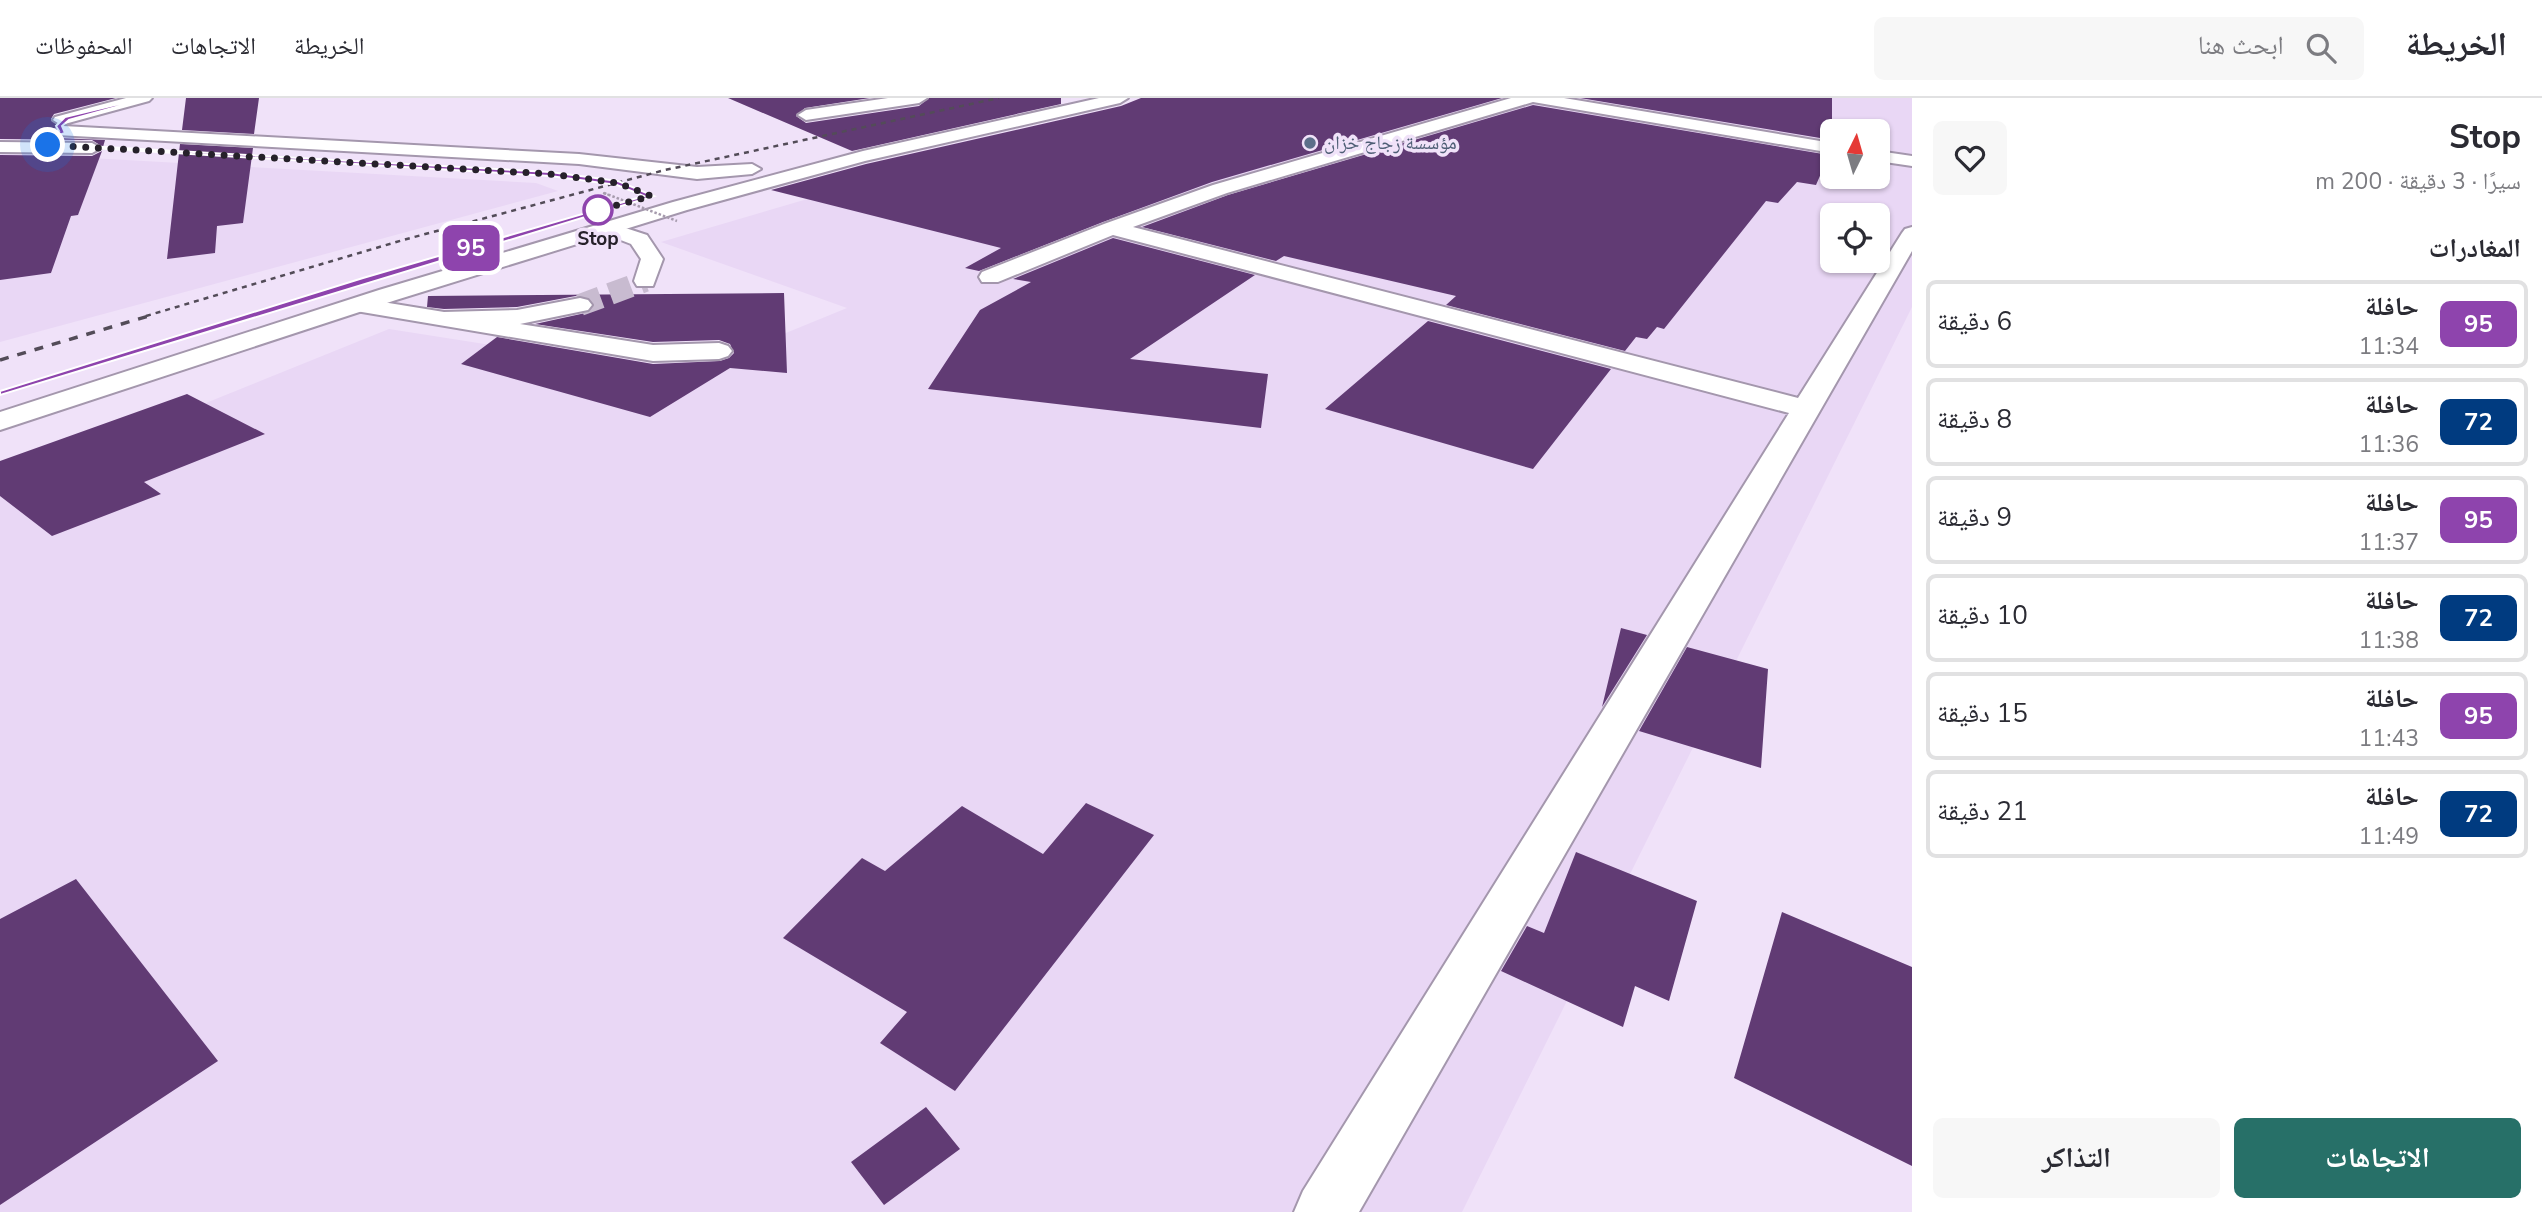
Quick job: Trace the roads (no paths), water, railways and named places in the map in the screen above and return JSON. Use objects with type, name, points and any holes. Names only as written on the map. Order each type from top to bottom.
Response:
[{"type":"main road","points":[[48,145],[47,137],[65,125],[144,98]]},
{"type":"main road","points":[[806,115],[919,98]]},
{"type":"main road","points":[[422,263],[567,219],[752,169],[1068,98]]},
{"type":"main road","points":[[0,421],[358,305],[781,177],[1120,98]]},
{"type":"main road","points":[[990,277],[1111,228],[1220,189],[1528,98]]},
{"type":"main road","points":[[1537,98],[1820,146]]},
{"type":"main road","points":[[0,138],[34,128],[65,125],[579,159],[697,173],[752,169]]},
{"type":"main road","points":[[0,147],[48,145],[550,174],[605,187]]},
{"type":"main road","points":[[1890,158],[1912,162]]},
{"type":"main road","points":[[607,228],[639,240],[652,259],[645,281]]},
{"type":"main road","points":[[1111,228],[1807,409]]},
{"type":"main road","points":[[1325,1212],[1912,233]]},
{"type":"main road","points":[[358,305],[653,353],[719,351]]},
{"type":"main road","points":[[444,319],[517,317],[580,305]]},
{"type":"tunnel","points":[[580,305],[645,281]]},
{"type":"railway","points":[[146,316],[403,240],[665,170],[999,98]]},
{"type":"railway","points":[[0,360],[152,315]]},
{"type":"place","name":"مؤسسة زجاج خزان","points":[[1310,143]]},
{"type":"place","name":"Stop","points":[[598,210]]}]
